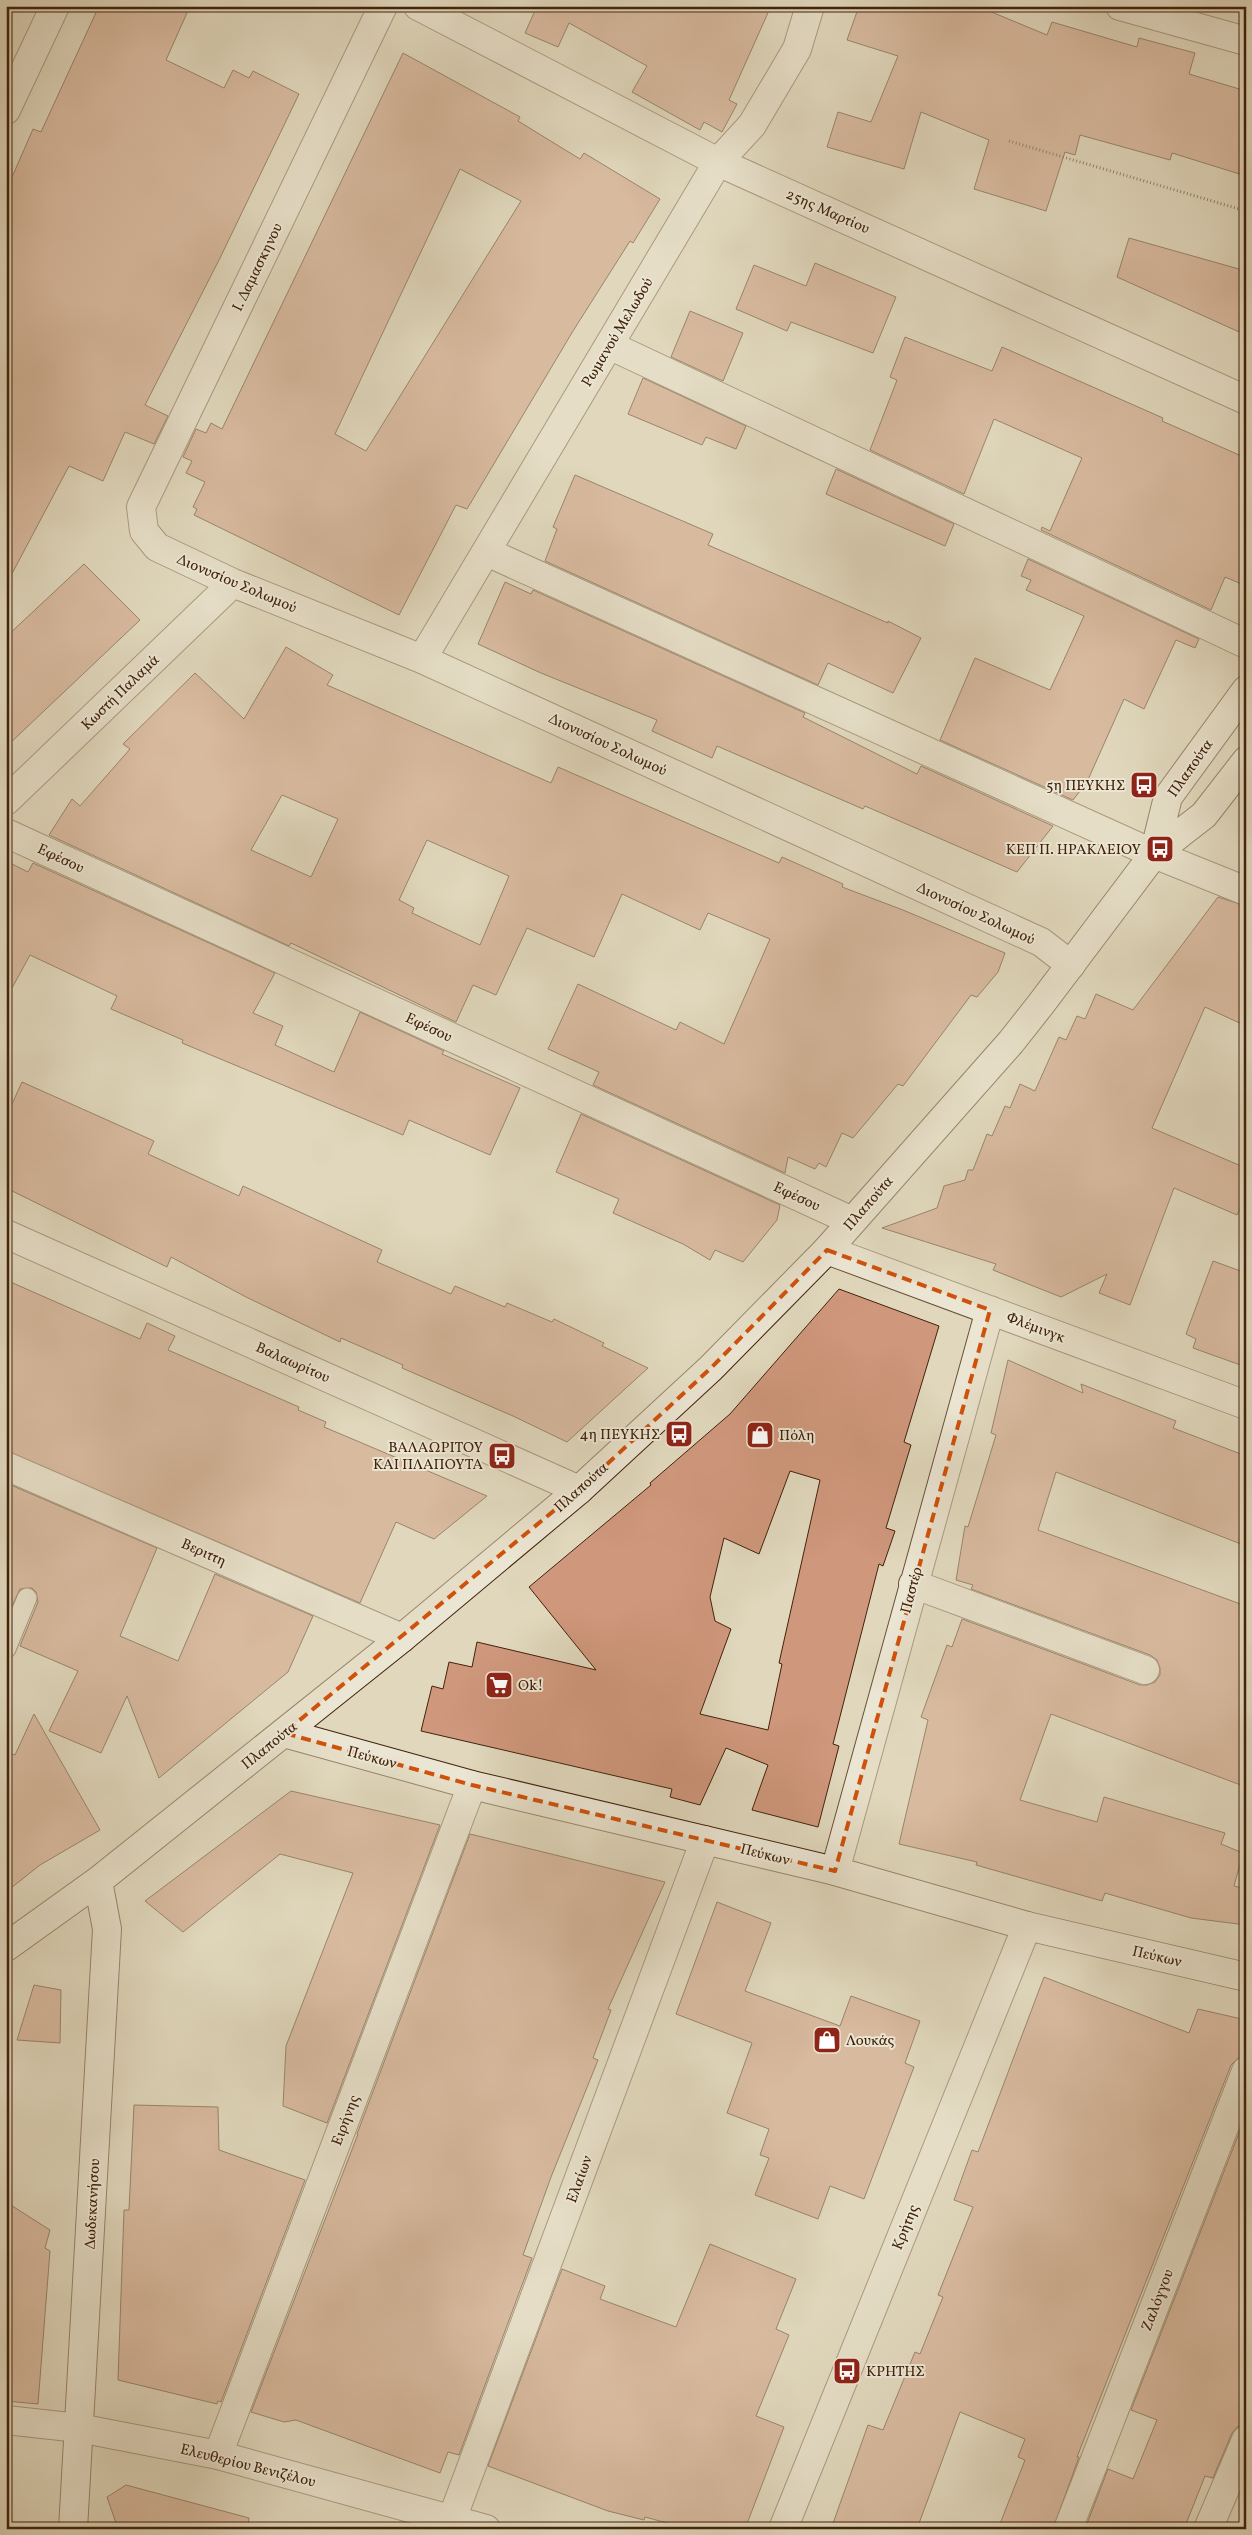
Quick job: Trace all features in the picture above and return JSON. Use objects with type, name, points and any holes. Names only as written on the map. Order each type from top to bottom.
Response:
[{"type":"street","points":[[6,110],[55,6]]},
{"type":"street","name":"Ι. Δαμασκηνου","points":[[144,530],[141,508],[383,6]]},
{"type":"street","name":"25ης Μαρτίου","points":[[418,6],[718,162],[1246,400]]},
{"type":"street","name":"Ρωμανού Μελωδού","points":[[422,659],[718,162],[752,125],[797,49],[810,6]]},
{"type":"street","points":[[1120,6],[1246,41]]},
{"type":"street","points":[[609,345],[1246,644]]},
{"type":"street","name":"Διονυσίου Σολωμού","points":[[144,530],[157,547],[233,583],[422,659],[1041,942],[1071,965]]},
{"type":"street","points":[[487,552],[1154,854],[1246,892]]},
{"type":"street","name":"Κωστή Παλαμά","points":[[6,802],[233,583]]},
{"type":"street","name":"Πλαπούτα","points":[[1154,854],[1168,797],[1246,690]]},
{"type":"street","name":"Πλαπούτα","points":[[6,1947],[98,1881],[402,1638],[579,1490],[711,1368],[827,1250],[1010,1042],[1071,965],[1154,854],[1204,816],[1246,761]]},
{"type":"street","name":"Εφέσου","points":[[6,833],[852,1221]]},
{"type":"street","name":"Βαλαωρίτου","points":[[6,1234],[579,1490]]},
{"type":"street","name":"Φλέμινγκ","points":[[827,1250],[1246,1405]]},
{"type":"street","name":"Παστέρ","points":[[835,1872],[990,1310]]},
{"type":"street","name":"Βεριττη","points":[[6,1466],[402,1638]]},
{"type":"street","points":[[913,1584],[1145,1670]]},
{"type":"street","name":"Πεύκων","points":[[284,1733],[472,1785],[835,1872],[1027,1926],[1246,1977]]},
{"type":"street","name":"Ειρήνης","points":[[218,2455],[472,1785]]},
{"type":"street","name":"Ελαίων","points":[[452,2519],[705,1840]]},
{"type":"street","name":"Δωδεκανήσου","points":[[73,2529],[107,1929],[98,1881]]},
{"type":"street","name":"Κρήτης","points":[[783,2529],[1027,1926]]},
{"type":"street","name":"Ζαλόγγου","points":[[1068,2529],[1246,2071]]},
{"type":"street","name":"Ελευθερίου Βενιζέλου","points":[[6,2420],[79,2428],[218,2455],[486,2529]]},
{"type":"street","points":[[1208,2529],[1246,2440]]},
{"type":"lane","points":[[6,1649],[27,1598]]},
{"type":"path","points":[[1009,141],[1246,211]]},
{"type":"highlighted area","points":[[827,1250],[990,1310],[835,1871],[472,1785],[284,1733],[579,1490],[711,1368]]},
{"type":"building","points":[[99,6],[190,6],[166,60],[224,88],[233,70],[249,78],[253,71],[299,94],[220,258],[145,405],[168,416],[154,444],[125,432],[103,481],[69,466],[6,585],[6,191],[33,129],[41,132]]},
{"type":"building","points":[[537,6],[771,6],[729,100],[737,104],[722,132],[704,122],[700,130],[632,92],[647,66],[569,23],[558,47],[525,33]]},
{"type":"building","points":[[859,6],[977,6],[1047,35],[1052,22],[1137,47],[1139,38],[1195,53],[1189,74],[1246,91],[1246,176],[1172,153],[1170,160],[1080,135],[1075,155],[1065,152],[1046,211],[974,189],[989,140],[921,112],[904,169],[827,147],[838,112],[871,122],[898,56],[847,40]]},
{"type":"building","points":[[403,53],[520,117],[518,121],[580,159],[584,153],[660,199],[633,243],[630,241],[573,331],[467,509],[456,505],[399,615],[194,515],[197,509],[193,507],[205,482],[186,473],[192,461],[183,457],[196,429],[206,433],[211,423],[222,429]],"holes":[[[460,169],[521,201],[366,451],[335,434]]]},
{"type":"building","points":[[1129,238],[1246,271],[1246,335],[1117,277]]},
{"type":"building","points":[[815,263],[896,297],[873,353],[791,322],[787,331],[736,309],[754,265],[806,286]]},
{"type":"building","points":[[690,311],[743,333],[723,381],[671,357]]},
{"type":"building","points":[[905,337],[992,371],[1002,347],[1163,418],[1162,421],[1246,458],[1246,586],[1225,577],[1211,610],[1041,530],[1042,527],[1050,531],[1082,458],[994,419],[964,494],[870,450],[897,380],[890,377]]},
{"type":"building","points":[[643,378],[746,426],[736,449],[706,437],[702,445],[628,414]]},
{"type":"building","points":[[836,469],[954,524],[945,546],[826,494]]},
{"type":"building","points":[[575,475],[713,534],[708,545],[888,623],[888,621],[921,638],[893,693],[828,663],[818,685],[545,561],[557,529],[553,527]]},
{"type":"building","points":[[1028,559],[1199,639],[1195,648],[1176,640],[1144,709],[1124,699],[1087,782],[1073,800],[940,740],[975,658],[1050,690],[1084,616],[1026,590],[1031,580],[1021,576]]},
{"type":"building","points":[[84,564],[140,620],[6,747],[6,637]]},
{"type":"building","points":[[505,582],[531,594],[533,590],[805,713],[803,717],[917,774],[921,766],[1053,826],[1017,872],[865,806],[863,809],[717,746],[712,758],[652,731],[657,720],[541,673],[478,644]]},
{"type":"building","points":[[286,647],[333,675],[327,685],[551,783],[558,767],[779,863],[782,857],[843,884],[842,887],[903,910],[1005,953],[998,972],[977,997],[971,995],[903,1086],[898,1084],[853,1138],[842,1133],[826,1167],[819,1163],[815,1169],[788,1157],[785,1173],[593,1085],[599,1072],[548,1049],[578,984],[676,1030],[680,1022],[724,1044],[770,939],[708,913],[700,930],[622,894],[594,957],[527,928],[496,995],[473,985],[456,1022],[291,943],[289,946],[49,835],[72,799],[80,806],[130,749],[123,744],[195,673],[244,719]],"holes":[[[282,795],[338,819],[311,877],[251,850]],[[427,840],[509,876],[480,945],[412,913],[414,908],[399,900]]]},
{"type":"building","points":[[6,861],[28,872],[33,863],[275,973],[253,1013],[283,1026],[275,1045],[334,1072],[360,1012],[444,1051],[442,1054],[520,1088],[490,1155],[409,1120],[403,1135],[182,1043],[183,1040],[111,1009],[117,996],[30,955],[6,999]]},
{"type":"building","points":[[1218,897],[1246,906],[1246,1026],[1205,1007],[1152,1128],[1246,1168],[1246,1204],[1241,1206],[1237,1215],[1174,1188],[1130,1305],[1099,1293],[1107,1274],[1061,1297],[993,1270],[996,1264],[882,1228],[937,1208],[944,1186],[965,1180],[968,1170],[973,1170],[987,1134],[992,1136],[1005,1106],[1010,1108],[1020,1084],[1035,1091],[1059,1037],[1066,1040],[1077,1016],[1085,1019],[1096,994],[1133,1010]]},
{"type":"building","points":[[22,1082],[154,1141],[148,1154],[239,1196],[243,1186],[382,1250],[377,1262],[451,1294],[455,1286],[505,1307],[507,1303],[552,1322],[554,1319],[604,1343],[602,1346],[648,1368],[567,1442],[513,1416],[402,1368],[403,1365],[341,1338],[340,1342],[246,1297],[171,1257],[167,1267],[6,1188],[6,1117]]},
{"type":"building","points":[[581,1114],[780,1205],[777,1220],[743,1262],[715,1250],[710,1260],[683,1244],[613,1213],[619,1199],[556,1172]]},
{"type":"building","points":[[1213,1261],[1246,1273],[1246,1367],[1193,1348],[1196,1339],[1186,1334]]},
{"type":"building","points":[[6,1280],[140,1339],[147,1323],[175,1336],[168,1350],[299,1407],[298,1410],[326,1422],[324,1427],[487,1496],[434,1539],[396,1522],[360,1603],[6,1451]]},
{"type":"building","points":[[839,1289],[939,1326],[904,1442],[911,1445],[886,1528],[895,1531],[883,1566],[879,1564],[833,1744],[839,1746],[818,1827],[752,1810],[768,1765],[726,1748],[700,1805],[670,1797],[672,1789],[421,1731],[432,1686],[443,1689],[449,1662],[472,1667],[477,1642],[596,1670],[529,1587],[651,1485],[650,1483],[730,1414]],"holes":[[[790,1471],[820,1480],[779,1663],[782,1664],[768,1730],[700,1714],[731,1629],[715,1621],[710,1597],[724,1538],[759,1554]]]},
{"type":"building","points":[[1008,1360],[1083,1393],[1081,1384],[1176,1421],[1173,1428],[1246,1456],[1246,1546],[1056,1472],[1038,1530],[1246,1606],[1246,1787],[1051,1714],[1020,1800],[1097,1822],[1104,1797],[1225,1833],[1221,1844],[1243,1853],[1234,1886],[1246,1889],[1246,1925],[1191,1918],[1105,1893],[1102,1901],[976,1865],[977,1862],[899,1844],[928,1720],[921,1717],[947,1645],[952,1647],[962,1619],[1140,1685],[1155,1682],[1160,1675],[1157,1660],[1150,1655],[971,1589],[973,1585],[956,1580],[965,1526],[968,1527],[996,1435],[991,1433]]},
{"type":"building","points":[[6,1483],[157,1548],[120,1636],[178,1661],[215,1574],[313,1616],[288,1672],[159,1778],[127,1696],[101,1753],[49,1731],[78,1671],[20,1646],[38,1602],[36,1592],[32,1588],[20,1589],[6,1619]]},
{"type":"building","points":[[34,1714],[100,1830],[40,1865],[6,1892],[6,1752],[15,1755]]},
{"type":"building","points":[[291,1791],[440,1825],[327,2123],[283,2106],[286,2046],[353,1873],[280,1854],[183,1932],[145,1901]]},
{"type":"building","points":[[470,1834],[665,1882],[608,2009],[611,2010],[593,2058],[598,2060],[551,2177],[523,2255],[532,2258],[459,2455],[448,2452],[440,2473],[296,2420],[284,2422],[251,2412],[358,2134]]},
{"type":"building","points":[[717,1902],[771,1923],[745,1991],[840,2026],[851,1996],[920,2021],[905,2063],[914,2067],[864,2199],[830,2186],[818,2219],[755,2195],[769,2158],[760,2155],[769,2129],[727,2113],[752,2043],[676,2014]]},
{"type":"building","points":[[1044,1977],[1189,2033],[1198,2009],[1246,2020],[1246,2056],[1237,2059],[1231,2065],[1077,2457],[1079,2457],[1053,2529],[998,2529],[1025,2460],[1018,2457],[1025,2439],[960,2412],[917,2529],[831,2529],[868,2425],[883,2430],[915,2352],[920,2354],[943,2297],[938,2295],[973,2207],[954,2200],[972,2150],[978,2152]]},
{"type":"building","points":[[34,1985],[61,1990],[60,2043],[17,2040]]},
{"type":"building","points":[[134,2105],[218,2107],[219,2150],[305,2180],[221,2402],[218,2401],[217,2404],[118,2380],[124,2210],[129,2210]]},
{"type":"building","points":[[1246,2115],[1246,2425],[1237,2427],[1232,2433],[1213,2478],[1205,2476],[1184,2529],[1085,2529],[1108,2469],[1133,2479],[1157,2420],[1131,2410]]},
{"type":"building","points":[[6,2202],[50,2230],[45,2248],[50,2251],[38,2404],[6,2401]]},
{"type":"building","points":[[710,2244],[796,2279],[776,2329],[789,2335],[756,2416],[784,2427],[745,2529],[689,2529],[645,2517],[644,2520],[608,2511],[488,2466],[562,2269],[605,2286],[600,2299],[676,2327]]},
{"type":"building","points":[[126,2485],[249,2518],[248,2529],[118,2529],[107,2497]]},
{"type":"place","name":"5η ΠΕΥΚΗΣ","points":[[1144,785]]},
{"type":"place","name":"ΚΕΠ Π. ΗΡΑΚΛΕΙΟΥ","points":[[1160,849]]},
{"type":"place","name":"4η ΠΕΥΚΗΣ","points":[[679,1434]]},
{"type":"place","name":"Πόλη","points":[[760,1435]]},
{"type":"place","name":"ΒΑΛΑΩΡΙΤΟΥ ΚΑΙ ΠΛΑΠΟΥΤΑ","points":[[502,1456]]},
{"type":"place","name":"Ok!","points":[[499,1685]]},
{"type":"place","name":"Λουκάς","points":[[827,2040]]},
{"type":"place","name":"ΚΡΗΤΗΣ","points":[[847,2371]]}]
